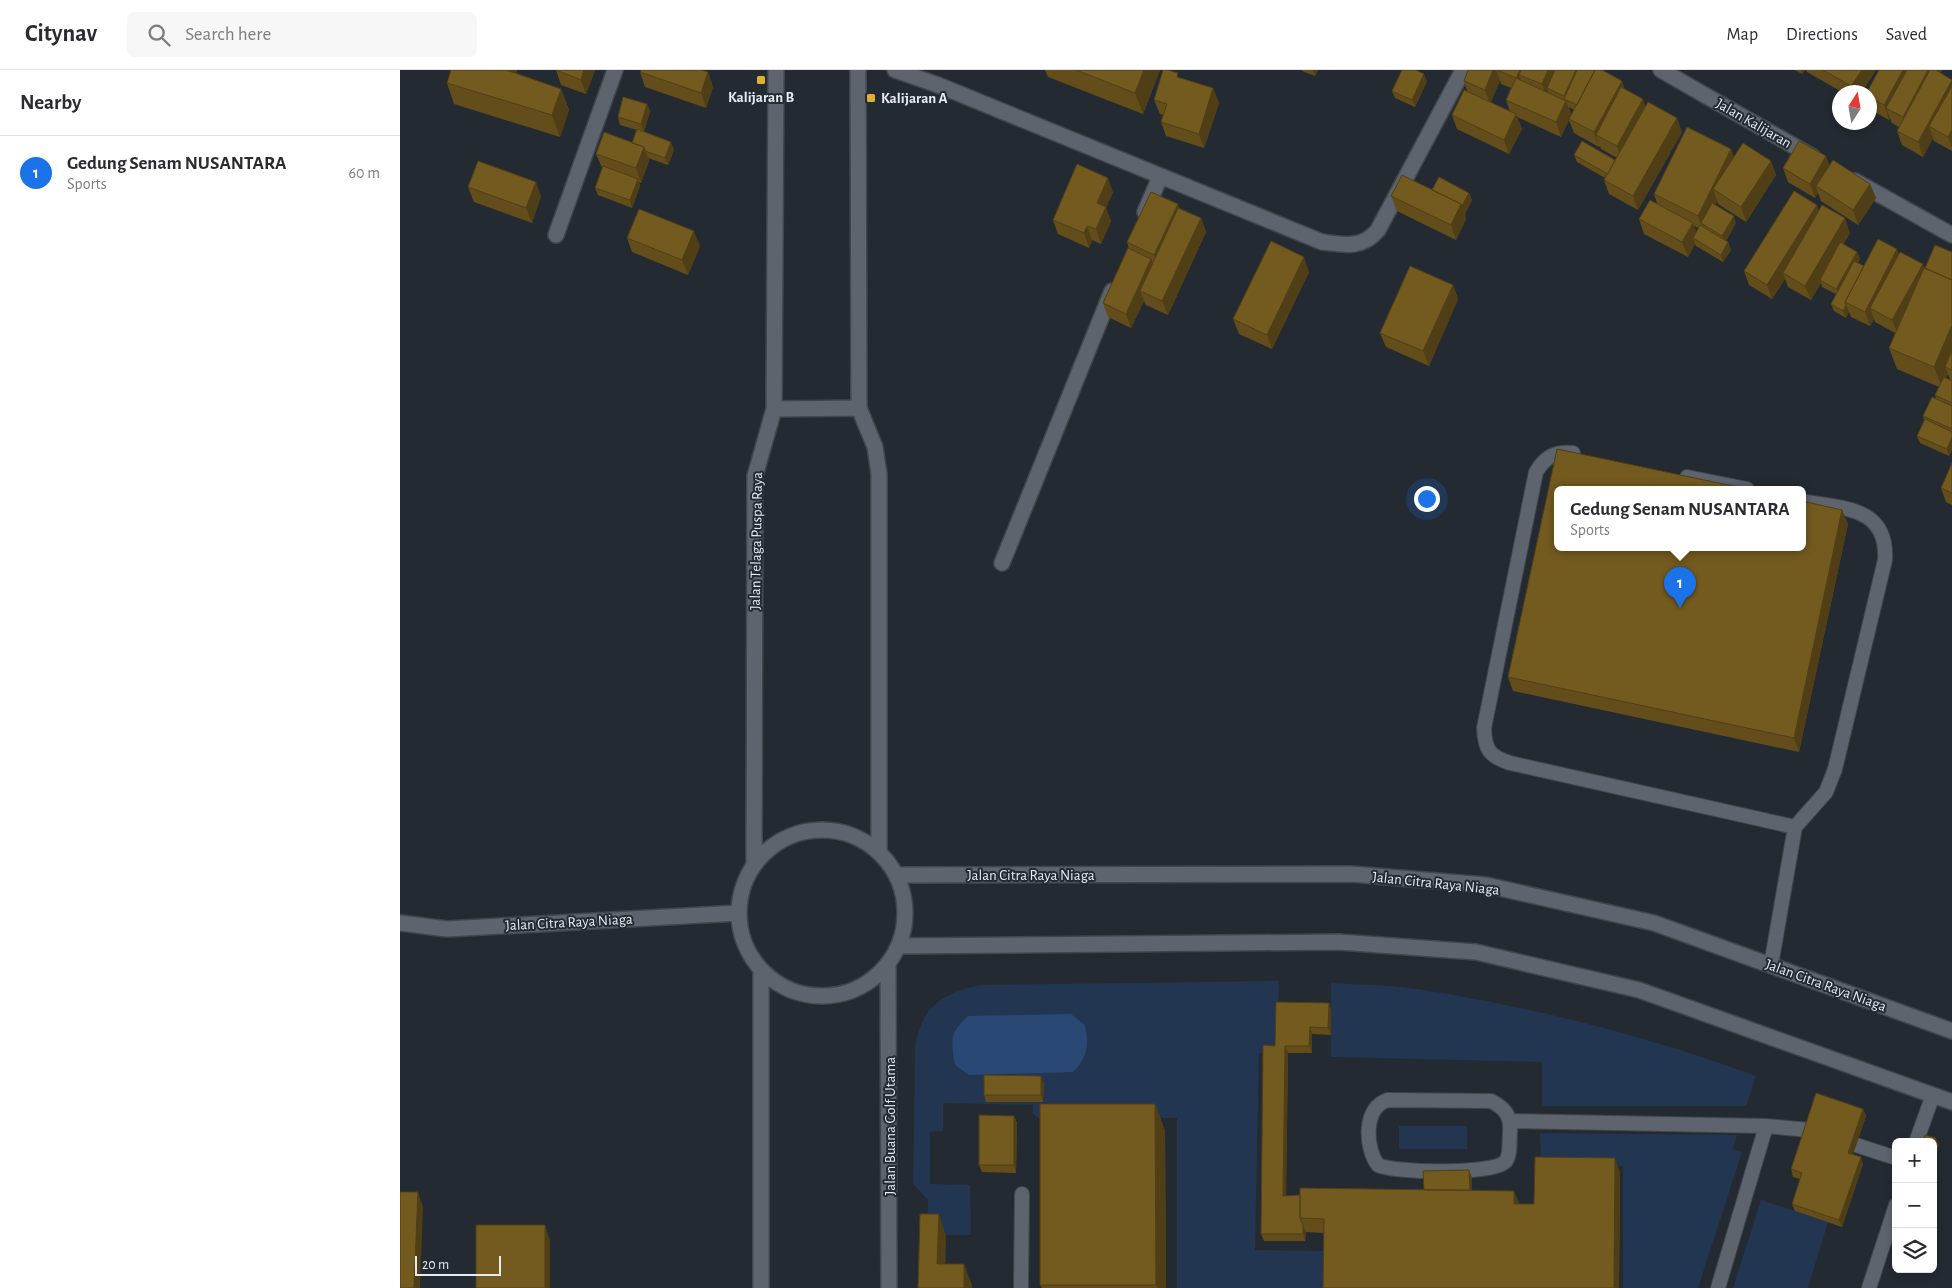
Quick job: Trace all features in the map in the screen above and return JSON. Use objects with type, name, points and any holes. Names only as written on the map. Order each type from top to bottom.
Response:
[{"type":"street","points":[[556,235],[615,70]]},
{"type":"street","name":"Jalan Telaga Puspa Raya","points":[[754,865],[755,476],[774,409],[776,70]]},
{"type":"street","points":[[858,70],[859,408],[875,447],[879,474],[879,852]]},
{"type":"street","points":[[895,70],[938,85],[1160,178],[1322,242],[1345,246],[1370,239],[1378,230],[1463,70]]},
{"type":"street","name":"Jalan Kalijaran","points":[[1661,70],[1823,163]]},
{"type":"street","points":[[1840,172],[1952,235]]},
{"type":"street","points":[[1140,223],[1160,178]]},
{"type":"street","points":[[1002,563],[1118,278]]},
{"type":"street","points":[[774,409],[859,408]]},
{"type":"street","points":[[814,830],[837,832],[852,836],[879,852],[897,876],[905,898],[906,922],[899,946],[888,965],[871,981],[850,992],[826,996],[802,994],[787,988],[761,970],[749,953],[742,933],[739,913],[741,896],[754,865],[771,848],[791,836],[814,830]]},
{"type":"street","name":"Jalan Citra Raya Niaga","points":[[897,876],[1351,874],[1486,885],[1654,923],[1952,1031]]},
{"type":"street","name":"Jalan Citra Raya Niaga","points":[[400,923],[447,929],[739,913]]},
{"type":"street","points":[[899,946],[1339,942],[1476,952],[1639,990],[1952,1102]]},
{"type":"street","name":"Jalan Buana Golf Utama","points":[[888,965],[889,1288]]},
{"type":"street","points":[[761,970],[761,1288]]},
{"type":"lane","points":[[1582,455],[1560,452],[1542,463],[1536,472],[1484,728],[1488,750],[1495,758],[1510,763],[1795,827]]},
{"type":"lane","points":[[1670,473],[1733,486]]},
{"type":"lane","points":[[1771,965],[1795,827],[1826,792],[1836,769],[1885,560],[1886,546],[1882,532],[1871,519],[1859,513],[1806,502]]},
{"type":"lane","points":[[1917,1138],[1933,1095]]},
{"type":"lane","points":[[1388,1100],[1491,1101],[1504,1109],[1510,1121],[1509,1154],[1505,1162],[1491,1169],[1386,1169],[1378,1165],[1370,1149],[1372,1110],[1380,1102],[1388,1100]]},
{"type":"lane","points":[[1510,1121],[1766,1126],[1809,1130]]},
{"type":"lane","points":[[1718,1288],[1766,1126]]},
{"type":"lane","points":[[1856,1145],[1892,1157]]},
{"type":"lane","points":[[1021,1288],[1022,1194]]},
{"type":"lane","points":[[1869,1288],[1892,1217]]},
{"type":"shaded area","points":[[1279,981],[1277,1053],[1259,1053],[1255,1250],[1324,1251],[1323,1288],[1177,1288],[1177,1118],[1039,1118],[1033,1114],[1033,1105],[943,1103],[943,1131],[930,1132],[930,1184],[970,1185],[971,1235],[928,1235],[928,1200],[913,1184],[915,1047],[918,1033],[929,1011],[945,997],[967,988],[981,985]]},
{"type":"shaded area","points":[[1331,983],[1418,989],[1513,1006],[1636,1037],[1756,1076],[1746,1106],[1542,1106],[1542,1062],[1331,1057]]},
{"type":"shaded area","points":[[1071,1014],[1085,1025],[1087,1039],[1082,1061],[1073,1072],[969,1075],[955,1065],[952,1043],[954,1033],[968,1016]]},
{"type":"shaded area","points":[[1399,1126],[1467,1126],[1467,1149],[1399,1149]]},
{"type":"shaded area","points":[[1540,1133],[1737,1135],[1733,1149],[1742,1152],[1698,1288],[1623,1288],[1623,1166],[1541,1167]]},
{"type":"shaded area","points":[[1761,1200],[1828,1222],[1808,1288],[1733,1288]]},
{"type":"building","points":[[451,70],[506,70],[561,89],[552,115],[447,83]]},
{"type":"building","points":[[556,70],[584,70],[581,80]]},
{"type":"building","points":[[641,70],[701,70],[708,72],[701,93],[640,72]]},
{"type":"building","points":[[1076,70],[1144,70],[1135,93]]},
{"type":"building","points":[[1163,70],[1178,73],[1177,77],[1213,88],[1199,134],[1161,122],[1167,104],[1154,100]]},
{"type":"building","points":[[1402,70],[1416,70],[1424,74],[1412,100],[1392,91]]},
{"type":"building","points":[[1468,70],[1493,70],[1485,90],[1464,81]]},
{"type":"building","points":[[1497,70],[1520,70],[1516,78]]},
{"type":"building","points":[[1521,70],[1548,70],[1542,84],[1519,75]]},
{"type":"building","points":[[1555,70],[1576,70],[1564,96],[1547,88]]},
{"type":"building","points":[[1577,70],[1595,70],[1577,105],[1564,99]]},
{"type":"building","points":[[1595,70],[1602,70],[1622,81],[1594,132],[1569,119]]},
{"type":"building","points":[[1823,70],[1862,70],[1852,85]]},
{"type":"building","points":[[1879,70],[1903,70],[1884,105],[1877,101],[1877,85],[1871,85]]},
{"type":"building","points":[[1907,70],[1928,70],[1903,117],[1886,108]]},
{"type":"building","points":[[1930,70],[1936,70],[1952,80],[1918,142],[1897,131]]},
{"type":"building","points":[[1516,78],[1566,101],[1556,122],[1506,100]]},
{"type":"building","points":[[1952,86],[1952,130],[1948,137],[1929,126]]},
{"type":"building","points":[[1621,87],[1643,99],[1617,146],[1596,135]]},
{"type":"building","points":[[1464,90],[1516,114],[1504,140],[1452,115]]},
{"type":"building","points":[[623,97],[647,104],[641,124],[618,117]]},
{"type":"building","points":[[1648,102],[1677,118],[1633,196],[1604,180]]},
{"type":"building","points":[[1687,127],[1731,149],[1698,216],[1654,194]]},
{"type":"building","points":[[637,129],[671,142],[665,158],[645,151],[644,147],[632,143]]},
{"type":"building","points":[[604,132],[644,147],[636,168],[596,154]]},
{"type":"building","points":[[1582,141],[1615,160],[1608,174],[1574,155]]},
{"type":"building","points":[[1799,141],[1826,156],[1810,184],[1783,168]]},
{"type":"building","points":[[1743,143],[1771,161],[1741,207],[1713,189]]},
{"type":"building","points":[[1833,160],[1870,184],[1853,210],[1816,186]]},
{"type":"building","points":[[478,161],[536,182],[526,208],[468,187]]},
{"type":"building","points":[[1077,164],[1108,178],[1097,203],[1106,207],[1096,229],[1087,226],[1084,233],[1053,220]]},
{"type":"building","points":[[603,166],[638,179],[630,200],[595,188]]},
{"type":"building","points":[[1402,175],[1461,204],[1451,225],[1391,196]]},
{"type":"building","points":[[1439,177],[1469,193],[1462,206],[1432,190]]},
{"type":"building","points":[[1794,191],[1817,205],[1767,285],[1744,271]]},
{"type":"building","points":[[1151,192],[1178,204],[1154,255],[1127,242]]},
{"type":"building","points":[[1650,200],[1693,223],[1682,242],[1639,219]]},
{"type":"building","points":[[1712,203],[1734,216],[1722,236],[1701,223]]},
{"type":"building","points":[[1822,205],[1845,218],[1805,286],[1783,273]]},
{"type":"building","points":[[1178,208],[1201,218],[1162,301],[1140,291]]},
{"type":"building","points":[[639,209],[694,231],[682,260],[627,238]]},
{"type":"building","points":[[1700,225],[1728,242],[1721,255],[1693,238]]},
{"type":"building","points":[[1878,239],[1897,249],[1865,312],[1845,302]]},
{"type":"building","points":[[1271,241],[1304,257],[1267,335],[1233,319]]},
{"type":"building","points":[[1840,242],[1857,252],[1836,289],[1820,280]]},
{"type":"building","points":[[1935,245],[1952,252],[1952,280],[1925,268]]},
{"type":"building","points":[[1128,248],[1151,259],[1126,314],[1103,303]]},
{"type":"building","points":[[1900,252],[1923,264],[1892,320],[1870,308]]},
{"type":"building","points":[[1854,261],[1864,266],[1845,302],[1846,305],[1843,311],[1831,304]]},
{"type":"building","points":[[1410,266],[1453,285],[1423,351],[1380,333]]},
{"type":"building","points":[[1924,268],[1952,280],[1952,325],[1934,367],[1889,348]]},
{"type":"building","points":[[1952,350],[1952,370],[1945,367]]},
{"type":"building","points":[[1944,377],[1952,381],[1952,403],[1935,395]]},
{"type":"building","points":[[1932,397],[1952,406],[1952,429],[1923,416]]},
{"type":"building","points":[[1925,419],[1952,432],[1947,449],[1917,436]]},
{"type":"building","points":[[1557,449],[1733,486],[1554,486],[1554,551],[1806,551],[1806,502],[1842,510],[1794,738],[1508,677]]},
{"type":"building","points":[[1952,463],[1952,493],[1941,488]]},
{"type":"building","points":[[1276,1002],[1329,1003],[1328,1028],[1310,1027],[1309,1046],[1285,1046],[1283,1196],[1300,1195],[1300,1218],[1303,1225],[1303,1234],[1261,1234],[1263,1045],[1275,1046]]},
{"type":"building","points":[[984,1075],[1041,1076],[1041,1095],[984,1095]]},
{"type":"building","points":[[1816,1093],[1863,1109],[1848,1153],[1861,1157],[1839,1220],[1792,1204],[1802,1173],[1791,1169]]},
{"type":"building","points":[[1040,1104],[1155,1104],[1156,1285],[1040,1285]]},
{"type":"building","points":[[979,1115],[1014,1116],[1014,1165],[979,1165]]},
{"type":"building","points":[[1925,1135],[1936,1138],[1924,1138]]},
{"type":"building","points":[[1535,1157],[1615,1158],[1614,1288],[1323,1288],[1324,1219],[1300,1218],[1300,1188],[1514,1191],[1514,1204],[1534,1204]]},
{"type":"building","points":[[1469,1170],[1470,1190],[1424,1190],[1423,1171]]},
{"type":"building","points":[[400,1192],[418,1192],[414,1288],[400,1288]]},
{"type":"building","points":[[920,1214],[939,1214],[937,1264],[964,1264],[964,1288],[918,1288]]},
{"type":"building","points":[[476,1225],[545,1225],[545,1288],[476,1288]]},
{"type":"place","name":"Kalijaran B","points":[[761,80]]},
{"type":"place","name":"Kalijaran A","points":[[871,98]]},
{"type":"place","name":"Gedung Senam NUSANTARA","points":[[1680,608]]}]
